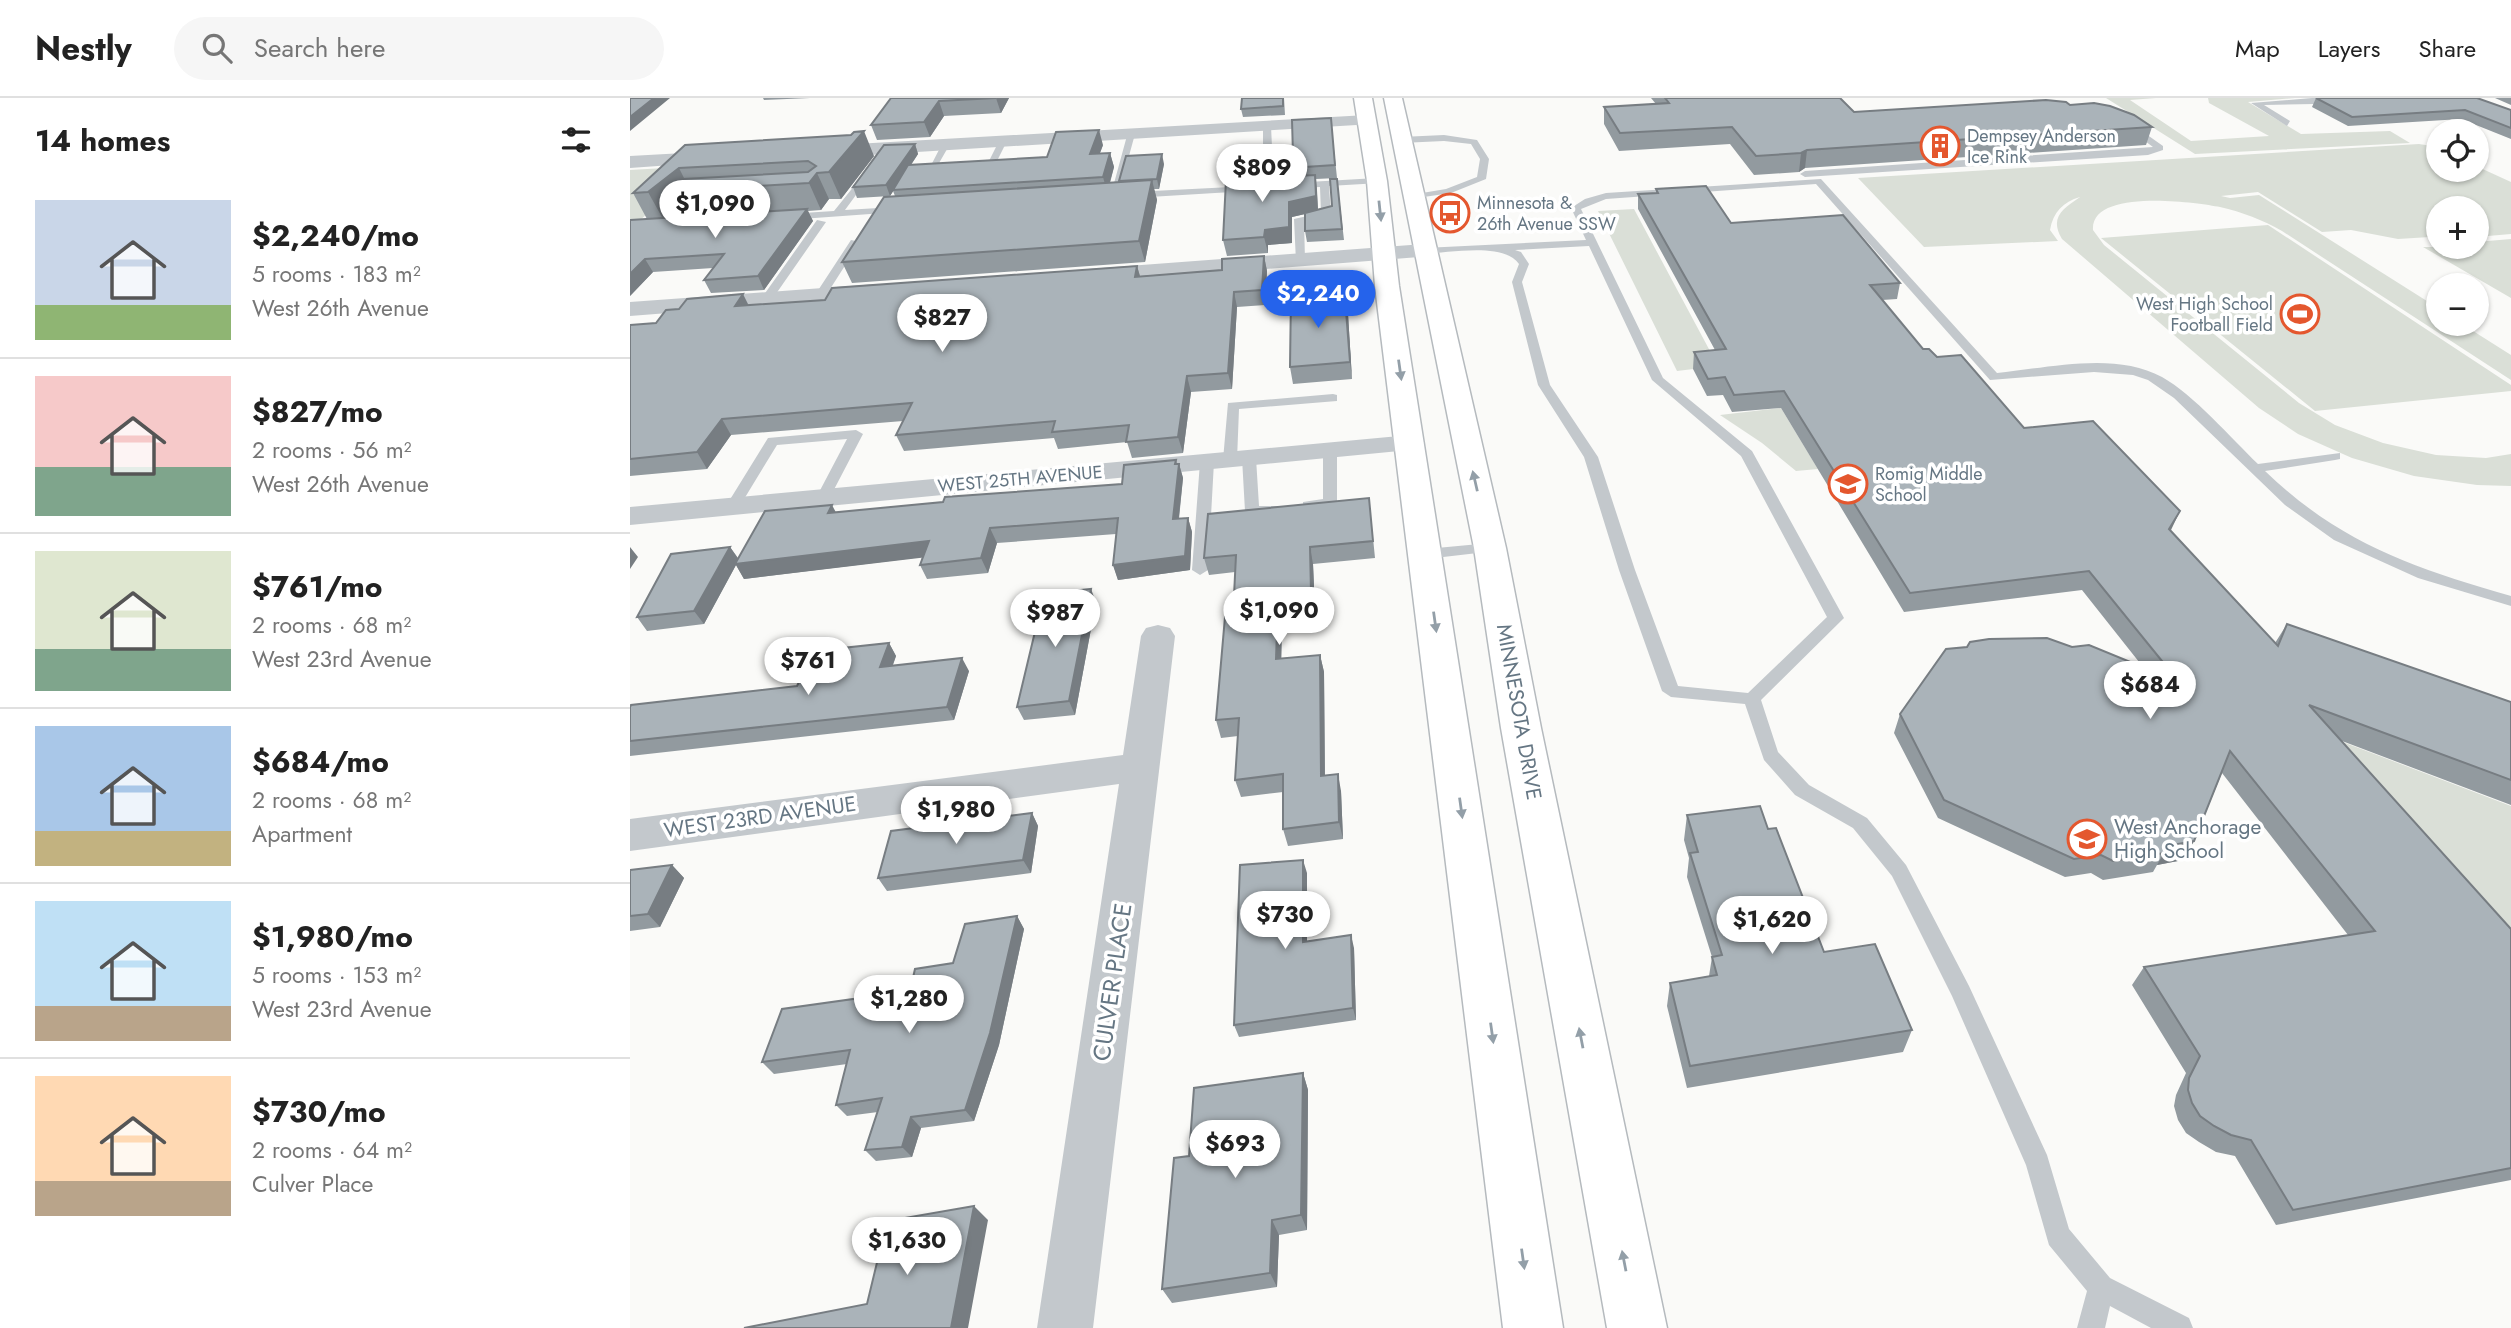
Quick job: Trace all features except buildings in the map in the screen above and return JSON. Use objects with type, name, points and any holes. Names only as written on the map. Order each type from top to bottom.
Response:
[{"type":"main road","points":[[1363,98],[1377,181],[1384,254],[1533,1328]]},
{"type":"main road","name":"MINNESOTA DRIVE","points":[[1393,98],[1490,548],[1521,727],[1637,1328]]},
{"type":"street","points":[[800,153],[1367,120]]},
{"type":"street","points":[[630,162],[735,156]]},
{"type":"street","points":[[1069,277],[1424,251]]},
{"type":"street","points":[[630,309],[892,290]]},
{"type":"street","name":"WEST 25TH AVENUE","points":[[630,516],[1410,443]]},
{"type":"street","name":"CULVER PLACE","points":[[1065,1328],[1158,636]]},
{"type":"street","name":"WEST 23RD AVENUE","points":[[630,835],[1141,767]]},
{"type":"lane","points":[[2287,123],[2255,103],[2299,104],[2314,102],[2316,98]]},
{"type":"lane","points":[[1713,180],[2148,152],[2161,148],[2120,120]]},
{"type":"lane","points":[[1267,126],[1268,168]]},
{"type":"lane","points":[[1113,196],[1131,134]]},
{"type":"lane","points":[[1401,140],[1444,138],[1474,142],[1486,159],[1486,171],[1482,179],[1448,191],[1413,197]]},
{"type":"lane","points":[[964,173],[988,172],[1003,141]]},
{"type":"lane","points":[[940,174],[928,175],[946,144]]},
{"type":"lane","points":[[837,214],[886,148]]},
{"type":"lane","points":[[1285,186],[1377,181]]},
{"type":"lane","points":[[1503,249],[1517,254],[1524,264],[1517,282],[1544,385],[1591,457],[1627,570],[1671,691],[1752,699],[1836,618],[1747,454],[1658,380],[1576,208],[1606,196],[1818,181],[1994,377],[2090,368],[2152,377],[2175,393],[2292,503],[2352,544],[2424,576],[2511,601]]},
{"type":"lane","points":[[1300,260],[1299,219],[1326,215],[1324,183]]},
{"type":"lane","points":[[1099,197],[1258,187]]},
{"type":"lane","points":[[772,218],[906,209]]},
{"type":"lane","points":[[821,295],[871,218]]},
{"type":"lane","points":[[767,299],[821,222]]},
{"type":"lane","points":[[1424,251],[1487,241],[1589,239]]},
{"type":"lane","points":[[1424,251],[1503,249],[1589,239]]},
{"type":"lane","points":[[1200,570],[1229,460],[1233,406],[1333,398]]},
{"type":"lane","points":[[733,506],[773,441],[856,434],[823,498]]},
{"type":"lane","points":[[1229,460],[1252,511],[1330,502],[1330,450]]},
{"type":"lane","points":[[2255,469],[2335,456]]},
{"type":"lane","points":[[1426,554],[1490,548]]},
{"type":"lane","points":[[1752,699],[1770,755],[1802,790],[1860,822],[1899,871],[1961,993],[2038,1164],[2058,1236],[2101,1287],[2179,1328]]},
{"type":"lane","points":[[2091,1328],[2101,1287]]},
{"type":"shaded area","points":[[2106,98],[2156,98],[2130,100],[2191,141],[2269,136],[2209,103],[2208,98],[2295,98],[2248,102],[2301,134],[2390,131],[2410,143],[2195,154]]},
{"type":"shaded area","points":[[2419,144],[2426,145],[2426,182],[2489,182],[2489,172],[2511,182],[2511,234],[2489,236],[2489,196],[2426,196],[2426,237],[2398,239],[2351,230],[2322,232],[2258,192],[2221,196],[2230,198],[2259,195],[2426,300],[2426,325],[2282,231],[2244,214],[2220,207],[2168,201],[2125,203],[2108,208],[2097,217],[2093,230],[2104,245],[2299,403],[2335,425],[2383,443],[2436,455],[2486,458],[2511,454],[2511,486],[2477,485],[2414,476],[2352,458],[2298,434],[2259,408],[2062,239],[2057,225],[2060,214],[2080,197],[2064,205],[2056,213],[2050,230],[2058,241],[1924,247],[1858,178]]},
{"type":"shaded area","points":[[699,166],[637,223],[630,223],[630,170]]},
{"type":"shaded area","points":[[1634,209],[1718,366],[1677,371],[1598,211]]},
{"type":"shaded area","name":"West High School Football Field","points":[[2268,225],[2426,329],[2426,336],[2437,336],[2511,385],[2511,391],[2315,411],[2101,238]]},
{"type":"shaded area","points":[[2511,239],[2511,298],[2489,285],[2489,273],[2468,273],[2444,259],[2489,259],[2489,241]]},
{"type":"shaded area","points":[[2443,336],[2481,336],[2511,355],[2511,380]]},
{"type":"shaded area","points":[[1781,408],[1818,469],[1796,471],[1762,443],[1720,415]]},
{"type":"shaded area","points":[[2314,731],[2511,806],[2511,968]]},
{"type":"place","name":"Dempsey Anderson Ice Rink","points":[[1940,146]]},
{"type":"place","name":"Minnesota & 26th Avenue SSW","points":[[1450,213]]},
{"type":"place","name":"West High School Football Field","points":[[2300,314]]},
{"type":"place","name":"Romig Middle School","points":[[1848,484]]},
{"type":"place","name":"West Anchorage High School","points":[[2087,839]]}]
